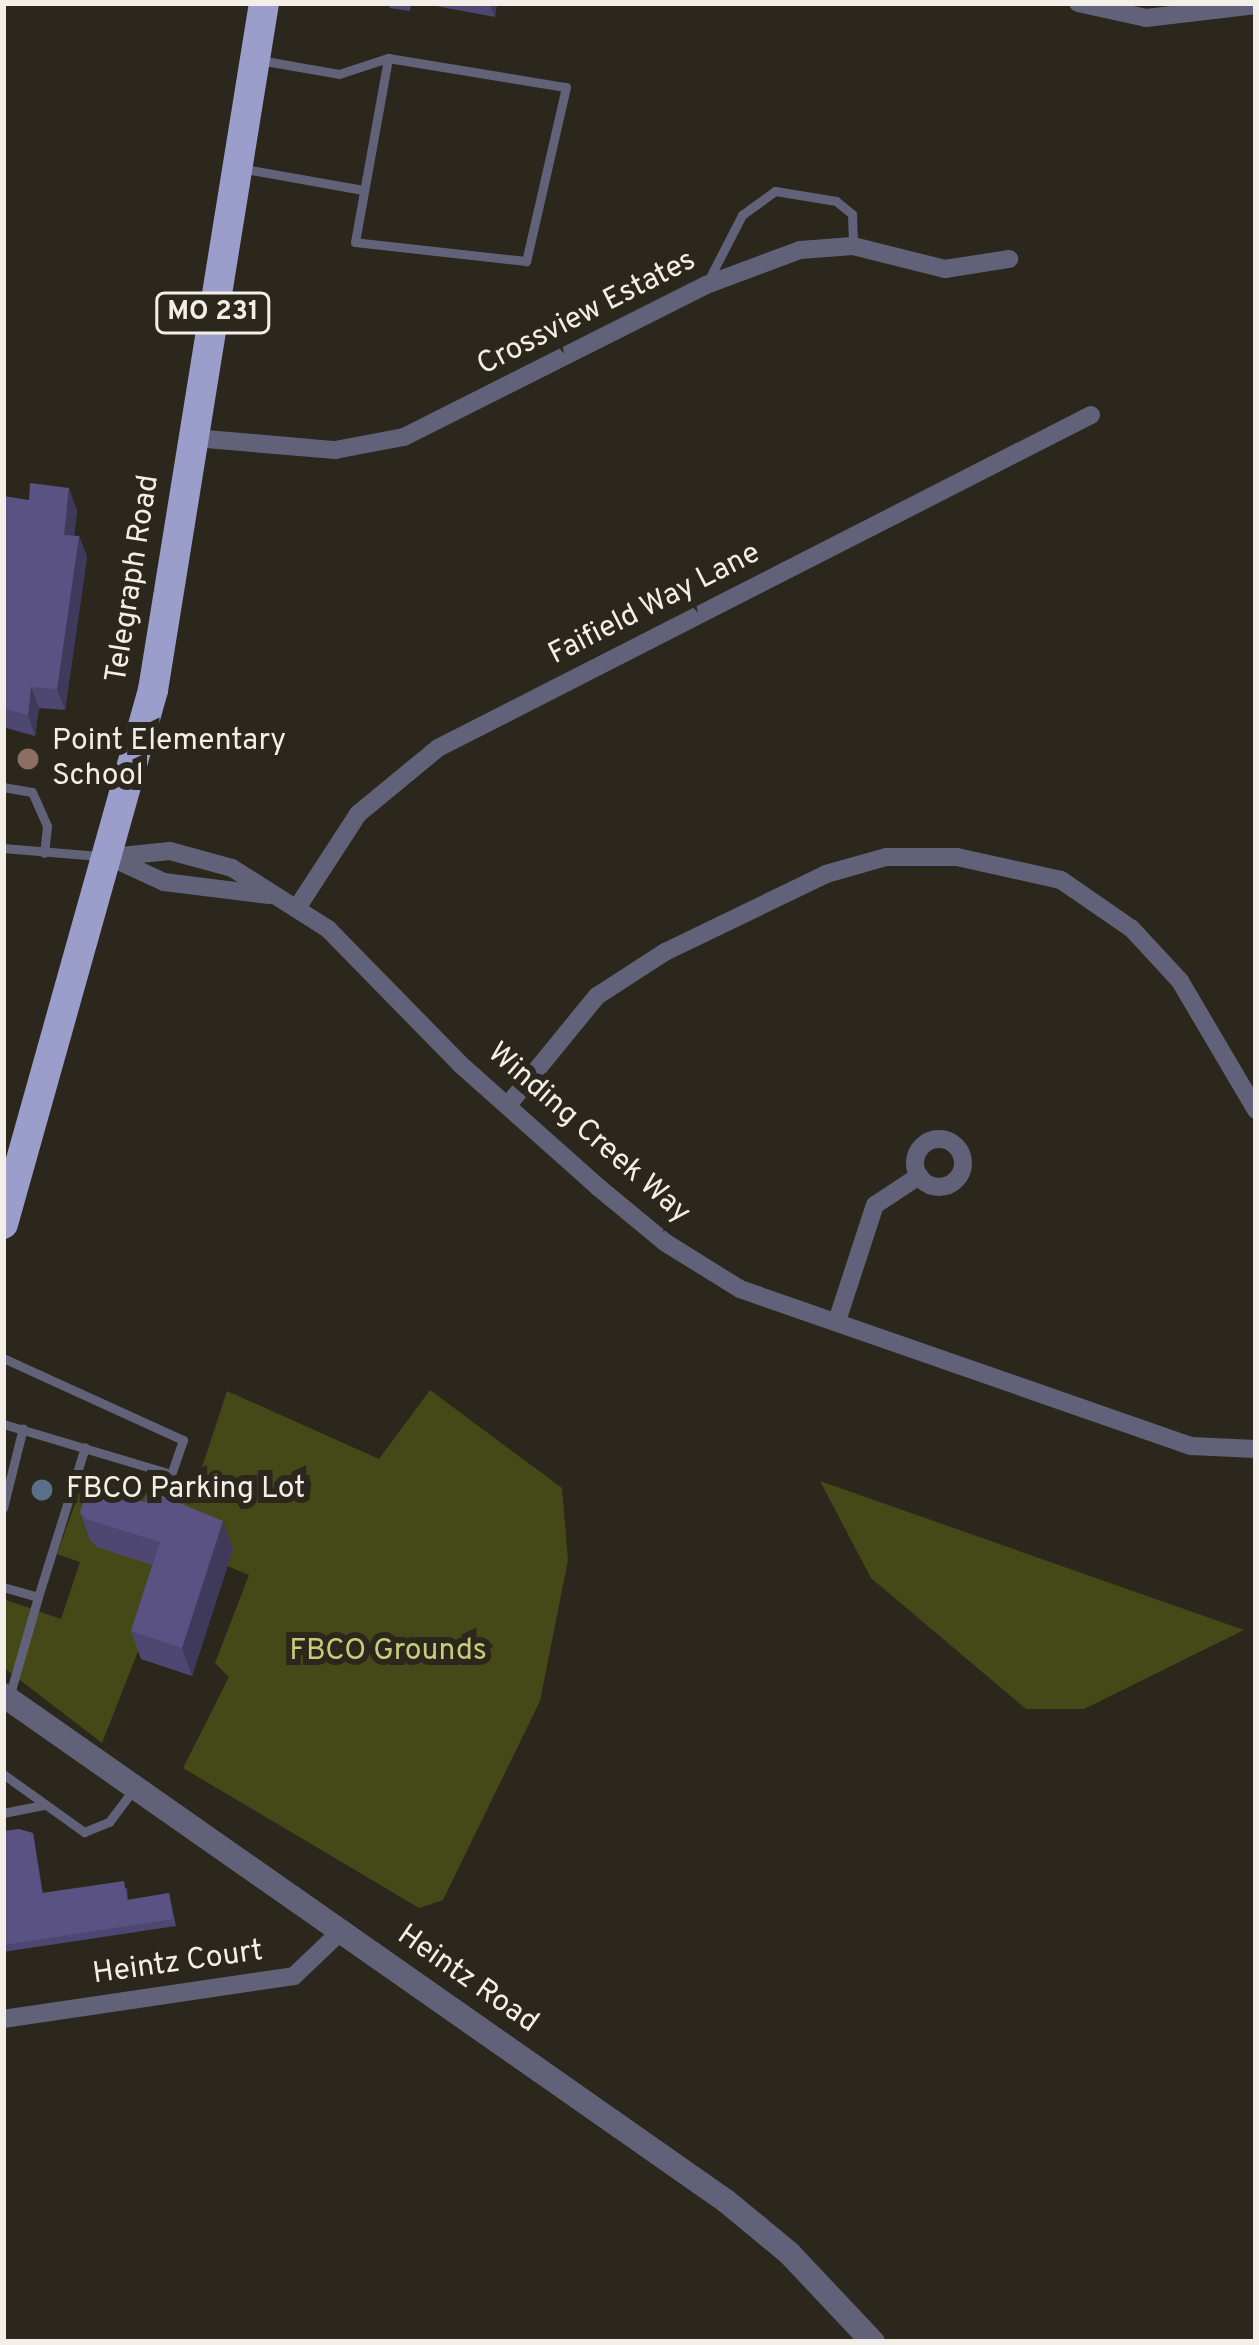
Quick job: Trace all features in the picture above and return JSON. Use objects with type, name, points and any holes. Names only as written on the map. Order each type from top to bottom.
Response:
[{"type":"main road","name":"Telegraph Road","points":[[3,1224],[111,857],[154,690],[264,3]]},
{"type":"street","points":[[1078,3],[1146,18],[1256,5]]},
{"type":"street","name":"Crossview Estates","points":[[194,438],[334,450],[387,442],[466,410],[706,285],[800,250],[853,246],[945,268],[1009,260]]},
{"type":"street","name":"Faifield Way Lane","points":[[297,908],[358,814],[438,748],[1091,415]]},
{"type":"street","name":"Winding Creek Way","points":[[111,857],[170,851],[232,868],[268,895],[297,908],[364,959],[430,1035],[666,1244],[740,1288],[1191,1446],[1256,1449]]},
{"type":"street","points":[[508,1105],[597,996],[665,952],[826,874],[886,856],[957,857],[1061,880],[1132,929],[1180,981],[1256,1110]]},
{"type":"street","name":"Winding Creek Way","points":[[111,857],[164,882],[268,895]]},
{"type":"street","points":[[837,1321],[875,1205],[919,1175]]},
{"type":"street","name":"Heintz Road","points":[[6,1697],[726,2201],[789,2253],[873,2342]]},
{"type":"street","name":"Heintz Court","points":[[3,2019],[294,1976],[343,1929]]},
{"type":"lane","points":[[254,59],[339,74],[388,58],[566,87],[535,250],[526,261],[506,265],[355,242],[388,58]]},
{"type":"lane","points":[[237,168],[364,190]]},
{"type":"lane","points":[[706,285],[742,215],[776,191],[836,201],[852,214],[853,246]]},
{"type":"lane","points":[[3,787],[32,792],[47,826],[44,853]]},
{"type":"lane","points":[[3,848],[111,857]]},
{"type":"lane","points":[[3,1358],[183,1440],[171,1474],[3,1424]]},
{"type":"lane","points":[[3,1508],[23,1428]]},
{"type":"lane","points":[[6,1697],[85,1448]]},
{"type":"lane","points":[[3,1587],[38,1597]]},
{"type":"lane","points":[[3,1774],[72,1827],[96,1830],[136,1785]]},
{"type":"lane","points":[[3,1813],[44,1805]]},
{"type":"green space","name":"FBCO Grounds","points":[[430,1390],[562,1488],[568,1560],[540,1701],[443,1900],[419,1908],[183,1768],[229,1677],[215,1663],[249,1575],[227,1566],[232,1549],[170,1570],[102,1743],[3,1667],[3,1599],[61,1619],[80,1562],[57,1554],[85,1476],[190,1504],[227,1391],[379,1459]]},
{"type":"green space","points":[[820,1481],[1244,1630],[1084,1709],[1026,1709],[871,1578]]},
{"type":"building","name":"Point Elementary School","points":[[30,483],[69,488],[64,535],[79,536],[57,689],[31,687],[28,715],[3,708],[3,496],[29,500]]},
{"type":"building","points":[[88,1489],[145,1502],[148,1490],[223,1521],[182,1648],[131,1631],[160,1542],[86,1519],[80,1512]]},
{"type":"building","points":[[3,1831],[33,1833],[42,1893],[124,1881],[127,1900],[169,1893],[173,1919],[3,1945]]},
{"type":"place","name":"Point Elementary School","points":[[28,759]]},
{"type":"place","name":"FBCO Parking Lot","points":[[42,1490]]}]
